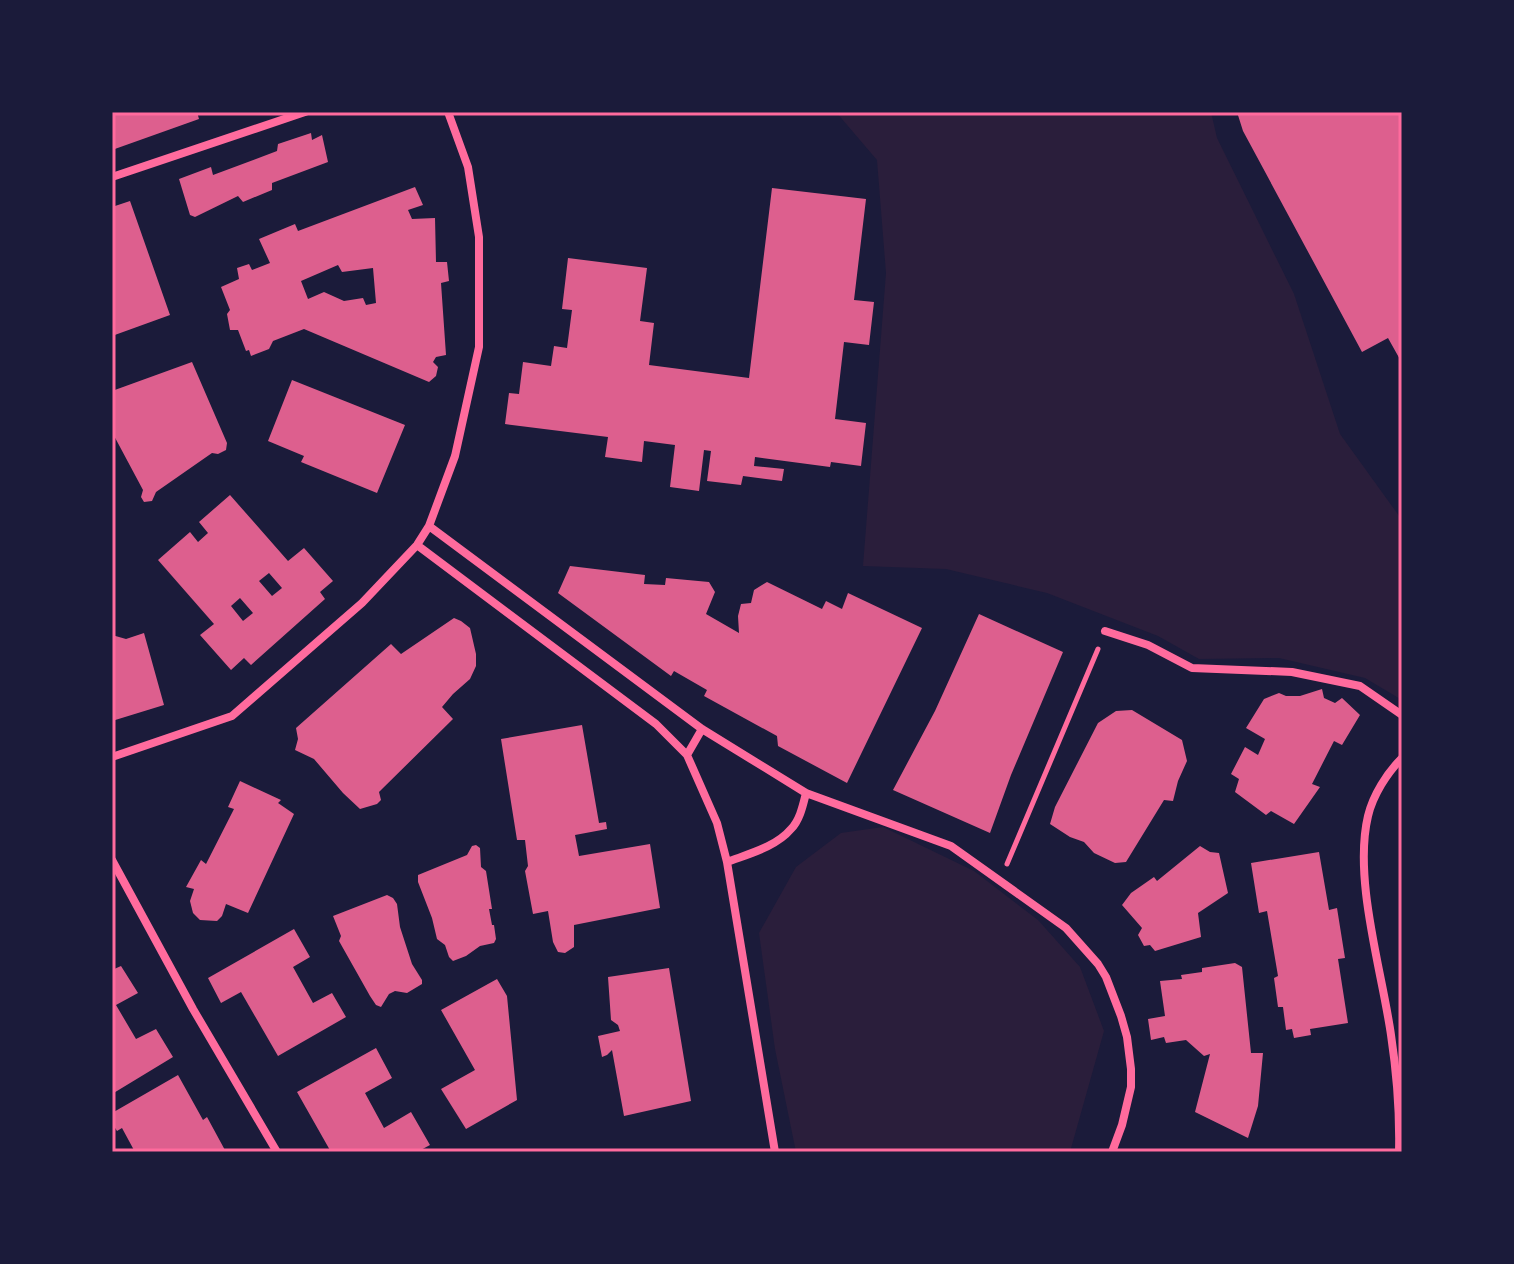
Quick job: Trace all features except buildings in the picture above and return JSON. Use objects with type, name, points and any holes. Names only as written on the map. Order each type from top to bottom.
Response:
[{"type":"street","points":[[112,177],[305,112]]},
{"type":"street","points":[[112,757],[232,716],[362,603],[417,545],[429,526],[455,456],[479,347],[479,237],[468,167],[448,112]]},
{"type":"street","points":[[429,526],[702,729],[806,793],[951,846],[1066,928],[1098,964],[1127,1037],[1131,1069],[1127,1105],[1112,1152]]},
{"type":"street","points":[[417,545],[656,724],[687,755],[717,823],[727,862],[775,1152]]},
{"type":"street","points":[[1105,631],[1148,645],[1192,668],[1292,672],[1360,686],[1402,715]]},
{"type":"street","points":[[687,755],[702,729]]},
{"type":"street","points":[[1399,1152],[1398,1084],[1370,913],[1364,851],[1368,815],[1374,799],[1402,758]]},
{"type":"street","points":[[727,862],[764,847],[792,829],[806,793]]},
{"type":"street","points":[[112,860],[193,1009],[277,1152]]},
{"type":"path","points":[[1000,880],[1105,631]]},
{"type":"shaded area","points":[[836,112],[1211,112],[1217,138],[1294,294],[1340,434],[1402,520],[1402,700],[1365,678],[1279,658],[1199,659],[1158,636],[1047,593],[946,569],[863,566],[886,273],[877,160]]},
{"type":"shaded area","points":[[883,827],[974,871],[1038,920],[1080,967],[1104,1031],[1070,1152],[796,1152],[775,1049],[759,933],[796,867],[841,833]]}]
